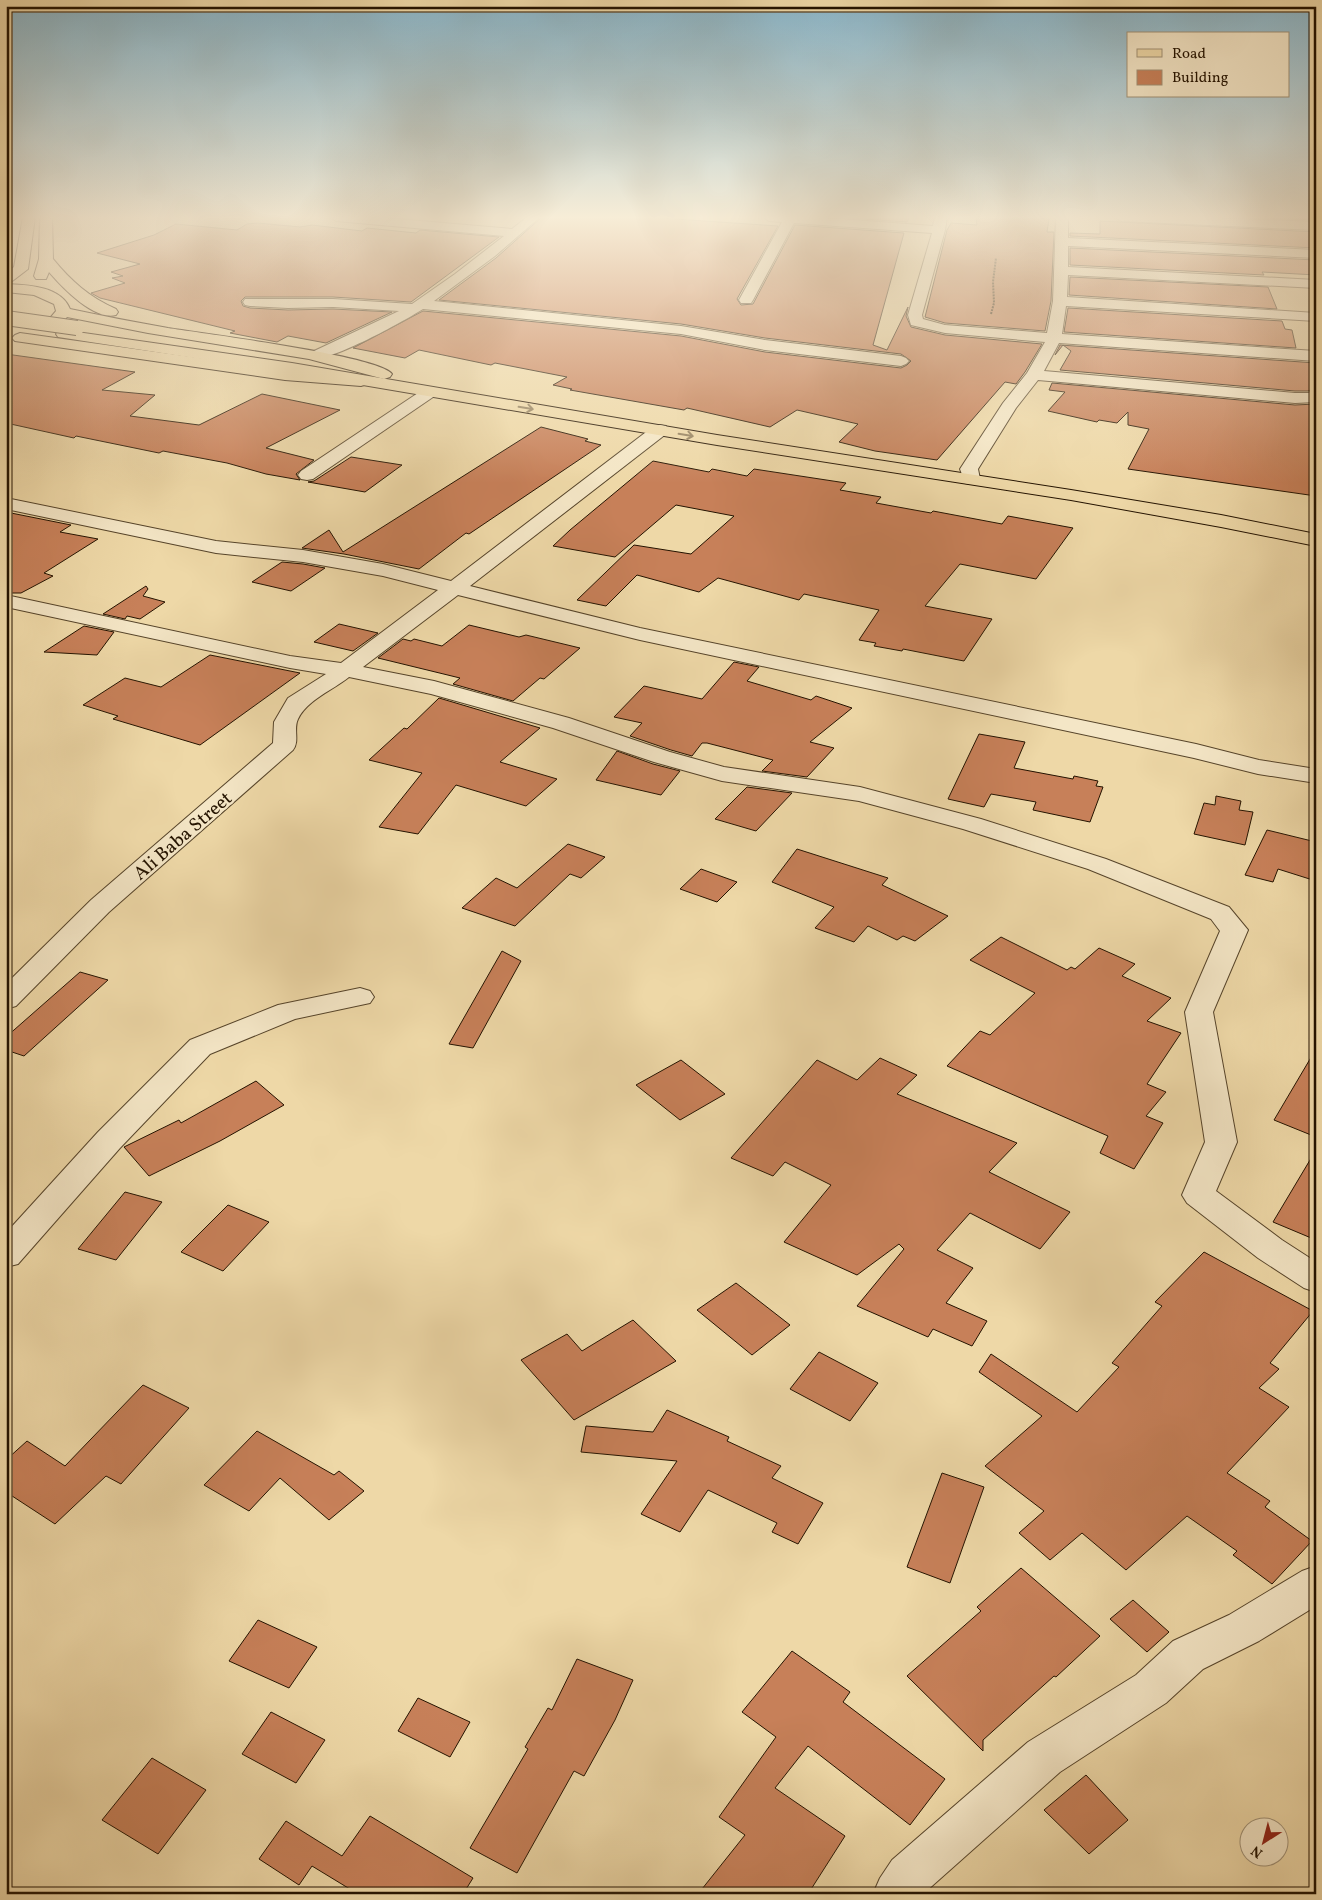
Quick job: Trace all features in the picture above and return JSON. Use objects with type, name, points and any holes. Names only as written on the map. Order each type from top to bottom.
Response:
[{"type":"main road","points":[[62,306],[64,312]]},
{"type":"main road","points":[[94,306],[171,332]]},
{"type":"main road","points":[[64,312],[109,323],[317,355],[384,374]]},
{"type":"main road","points":[[13,340],[50,326],[64,312]]},
{"type":"main road","points":[[6,318],[70,331],[660,430],[970,474],[1316,540]]},
{"type":"main road","points":[[6,326],[198,344],[567,402],[1316,536]]},
{"type":"main road","points":[[13,340],[285,375],[361,380]]},
{"type":"street","points":[[409,306],[681,330],[765,345],[901,361]]},
{"type":"street","points":[[317,355],[370,332],[416,306]]},
{"type":"street","points":[[918,306],[916,322],[945,329],[1054,338],[1312,369],[1300,335],[1294,306]]},
{"type":"street","points":[[970,474],[1009,406],[1034,375],[1054,338],[1059,306]]},
{"type":"street","points":[[1139,306],[1316,317]]},
{"type":"street","points":[[1034,375],[1296,398],[1311,398],[1316,395]]},
{"type":"street","points":[[307,475],[430,392]]},
{"type":"street","name":"Ali Baba Street","points":[[6,1000],[100,906],[285,745],[285,722],[296,703],[346,670],[414,616],[454,588],[660,430]]},
{"type":"street","points":[[6,504],[216,547],[303,556],[382,570],[640,634],[1196,751],[1258,767],[1316,776]]},
{"type":"street","points":[[6,601],[281,660],[346,670],[434,688],[499,705],[722,774],[860,794],[972,824],[1098,864],[1220,913],[1234,930],[1199,1012],[1221,1142],[1198,1195],[1270,1249],[1316,1279]]},
{"type":"street","points":[[6,1255],[109,1140],[200,1047],[288,1011],[360,997]]},
{"type":"street","points":[[896,1894],[908,1876],[1044,1757],[1151,1689],[1188,1655],[1244,1628],[1316,1584]]},
{"type":"path","points":[[982,332],[993,311],[993,306]]},
{"type":"building","points":[[131,306],[243,306],[250,308],[288,310],[333,309],[392,312],[326,343],[288,336],[277,342],[230,333],[235,331]]},
{"type":"building","points":[[496,306],[884,306],[873,345],[887,350],[908,307],[906,316],[911,327],[945,335],[1042,344],[1016,384],[1005,382],[937,460],[875,451],[839,442],[858,424],[797,410],[770,427],[687,408],[684,410],[570,390],[572,389],[553,385],[567,377],[495,363],[491,365],[419,350],[405,358],[353,348],[423,311],[681,336],[765,352],[901,368],[911,361],[901,354],[765,338],[681,324]]},
{"type":"building","points":[[928,306],[1050,306],[1045,331],[945,323],[925,317]]},
{"type":"building","points":[[1227,306],[1276,306],[1277,309]]},
{"type":"building","points":[[1068,308],[1282,321],[1285,329],[1292,330],[1296,348],[1064,332]]},
{"type":"building","points":[[1063,345],[1316,363],[1316,388],[1308,391],[1295,391],[1060,370],[1071,351]]},
{"type":"building","points":[[6,354],[135,372],[102,390],[155,395],[130,416],[199,425],[262,394],[340,410],[266,448],[314,460],[296,474],[300,480],[266,474],[227,463],[163,451],[159,453],[76,436],[74,438],[6,423]]},
{"type":"building","points":[[1052,383],[1295,405],[1316,404],[1316,496],[1128,469],[1149,429],[1128,425],[1128,412],[1117,423],[1099,420],[1097,422],[1048,411],[1065,392],[1049,390]]},
{"type":"building","points":[[541,427],[588,439],[585,441],[601,445],[469,534],[466,533],[419,569],[344,554],[302,548],[329,530],[343,552]]},
{"type":"building","points":[[351,457],[402,465],[365,492],[308,482],[314,481]]},
{"type":"building","points":[[653,461],[709,472],[712,469],[747,476],[754,469],[846,483],[840,490],[881,497],[876,503],[1002,524],[1008,516],[1073,528],[1036,579],[960,564],[925,606],[992,619],[964,661],[903,649],[902,651],[874,646],[876,643],[859,640],[879,610],[804,594],[799,600],[718,578],[699,592],[637,575],[606,606],[577,600],[634,545],[691,554],[734,516],[676,505],[615,557],[553,546]]},
{"type":"building","points":[[6,512],[71,525],[60,532],[98,539],[44,573],[53,576],[21,593],[6,593]]},
{"type":"building","points":[[282,562],[325,568],[291,591],[252,582]]},
{"type":"building","points":[[146,586],[148,589],[143,596],[165,602],[140,619],[127,616],[125,619],[103,614]]},
{"type":"building","points":[[339,624],[378,633],[353,651],[314,642]]},
{"type":"building","points":[[469,625],[519,637],[526,635],[580,648],[544,679],[540,678],[513,701],[453,684],[460,678],[378,658],[403,639],[411,641],[414,639],[442,646]]},
{"type":"building","points":[[84,626],[114,632],[97,655],[44,652]]},
{"type":"building","points":[[210,655],[300,673],[200,745],[113,719],[118,716],[83,705],[125,678],[161,687]]},
{"type":"building","points":[[734,662],[759,667],[747,681],[811,700],[816,696],[852,708],[810,742],[834,748],[807,777],[762,771],[773,760],[707,743],[702,743],[692,756],[671,750],[630,736],[642,723],[614,717],[644,686],[702,699]]},
{"type":"building","points":[[439,698],[540,728],[500,762],[557,779],[526,806],[456,785],[418,834],[379,827],[422,773],[369,760],[404,728],[407,729]]},
{"type":"building","points":[[979,734],[1025,742],[1014,768],[1073,779],[1074,776],[1098,781],[1096,786],[1103,787],[1090,822],[1033,810],[1036,802],[991,794],[984,807],[948,799]]},
{"type":"building","points":[[617,751],[680,771],[661,795],[596,780]]},
{"type":"building","points":[[747,787],[792,793],[756,831],[715,819]]},
{"type":"building","points":[[1216,796],[1241,801],[1239,810],[1253,812],[1245,845],[1194,834],[1204,803],[1215,805]]},
{"type":"building","points":[[1267,830],[1316,842],[1316,881],[1278,869],[1273,882],[1245,875]]},
{"type":"building","points":[[568,844],[605,857],[581,878],[570,874],[515,926],[462,908],[496,878],[517,888]]},
{"type":"building","points":[[797,849],[888,878],[882,885],[948,916],[915,941],[903,936],[897,940],[868,926],[854,942],[815,928],[834,907],[772,882]]},
{"type":"building","points":[[701,869],[737,882],[717,902],[680,889]]},
{"type":"building","points":[[1001,937],[1067,970],[1071,967],[1075,969],[1099,948],[1135,964],[1122,976],[1171,998],[1147,1021],[1181,1033],[1147,1084],[1166,1092],[1146,1116],[1163,1123],[1134,1169],[1100,1153],[1108,1136],[947,1066],[980,1031],[990,1035],[1035,993],[970,960]]},
{"type":"building","points":[[502,951],[521,961],[473,1048],[449,1044]]},
{"type":"building","points":[[80,972],[108,980],[24,1056],[6,1050],[6,1037]]},
{"type":"building","points":[[1316,1049],[1316,1137],[1274,1120]]},
{"type":"building","points":[[880,1058],[917,1075],[897,1094],[1017,1143],[989,1172],[1070,1212],[1040,1249],[970,1213],[937,1250],[973,1268],[946,1303],[987,1321],[972,1346],[933,1329],[928,1337],[857,1306],[904,1249],[899,1244],[857,1275],[784,1242],[831,1185],[785,1162],[773,1176],[731,1158],[817,1060],[857,1080]]},
{"type":"building","points":[[681,1060],[725,1094],[680,1120],[636,1085]]},
{"type":"building","points":[[256,1081],[284,1105],[220,1141],[149,1176],[124,1147],[179,1120],[181,1123]]},
{"type":"building","points":[[1316,1150],[1316,1240],[1273,1222]]},
{"type":"building","points":[[125,1192],[162,1202],[116,1260],[78,1249]]},
{"type":"building","points":[[228,1205],[269,1222],[223,1271],[181,1252]]},
{"type":"building","points":[[1204,1252],[1313,1311],[1270,1363],[1279,1369],[1259,1388],[1289,1407],[1227,1473],[1270,1501],[1265,1507],[1312,1541],[1272,1584],[1233,1555],[1237,1551],[1187,1516],[1126,1570],[1082,1533],[1050,1560],[1019,1533],[1044,1511],[985,1466],[1042,1416],[979,1372],[991,1354],[1077,1412],[1119,1367],[1112,1363],[1162,1306],[1155,1302]]},
{"type":"building","points":[[736,1283],[790,1325],[752,1355],[697,1310]]},
{"type":"building","points":[[633,1320],[676,1361],[574,1420],[521,1360],[567,1334],[582,1351]]},
{"type":"building","points":[[819,1352],[878,1383],[850,1421],[790,1389]]},
{"type":"building","points":[[143,1385],[189,1408],[121,1484],[106,1476],[55,1524],[6,1492],[6,1460],[27,1441],[65,1466]]},
{"type":"building","points":[[667,1410],[729,1437],[727,1441],[781,1466],[772,1478],[823,1503],[798,1544],[772,1532],[777,1523],[708,1490],[680,1532],[641,1514],[677,1461],[581,1452],[586,1426],[653,1432]]},
{"type":"building","points":[[257,1431],[334,1475],[339,1471],[364,1491],[329,1520],[280,1478],[249,1511],[204,1485]]},
{"type":"building","points":[[942,1473],[984,1487],[950,1583],[907,1567]]},
{"type":"building","points":[[1021,1568],[1100,1636],[983,1740],[983,1751],[907,1676],[981,1611],[977,1607]]},
{"type":"building","points":[[1133,1600],[1169,1632],[1147,1652],[1110,1619]]},
{"type":"building","points":[[258,1620],[317,1647],[289,1688],[229,1661]]},
{"type":"building","points":[[792,1651],[850,1692],[843,1702],[945,1779],[910,1825],[808,1746],[775,1788],[845,1836],[808,1894],[698,1894],[745,1835],[719,1817],[776,1737],[742,1712]]},
{"type":"building","points":[[577,1659],[633,1680],[615,1720],[584,1776],[574,1771],[517,1873],[470,1848],[528,1749],[525,1747],[548,1708],[552,1710]]},
{"type":"building","points":[[418,1698],[470,1722],[450,1757],[398,1731]]},
{"type":"building","points":[[271,1712],[325,1740],[296,1783],[242,1754]]},
{"type":"building","points":[[152,1758],[206,1790],[158,1854],[102,1820]]},
{"type":"building","points":[[1086,1775],[1128,1820],[1089,1854],[1044,1810]]},
{"type":"building","points":[[370,1816],[473,1878],[463,1894],[358,1894],[312,1866],[299,1885],[259,1859],[286,1821],[342,1856]]}]
